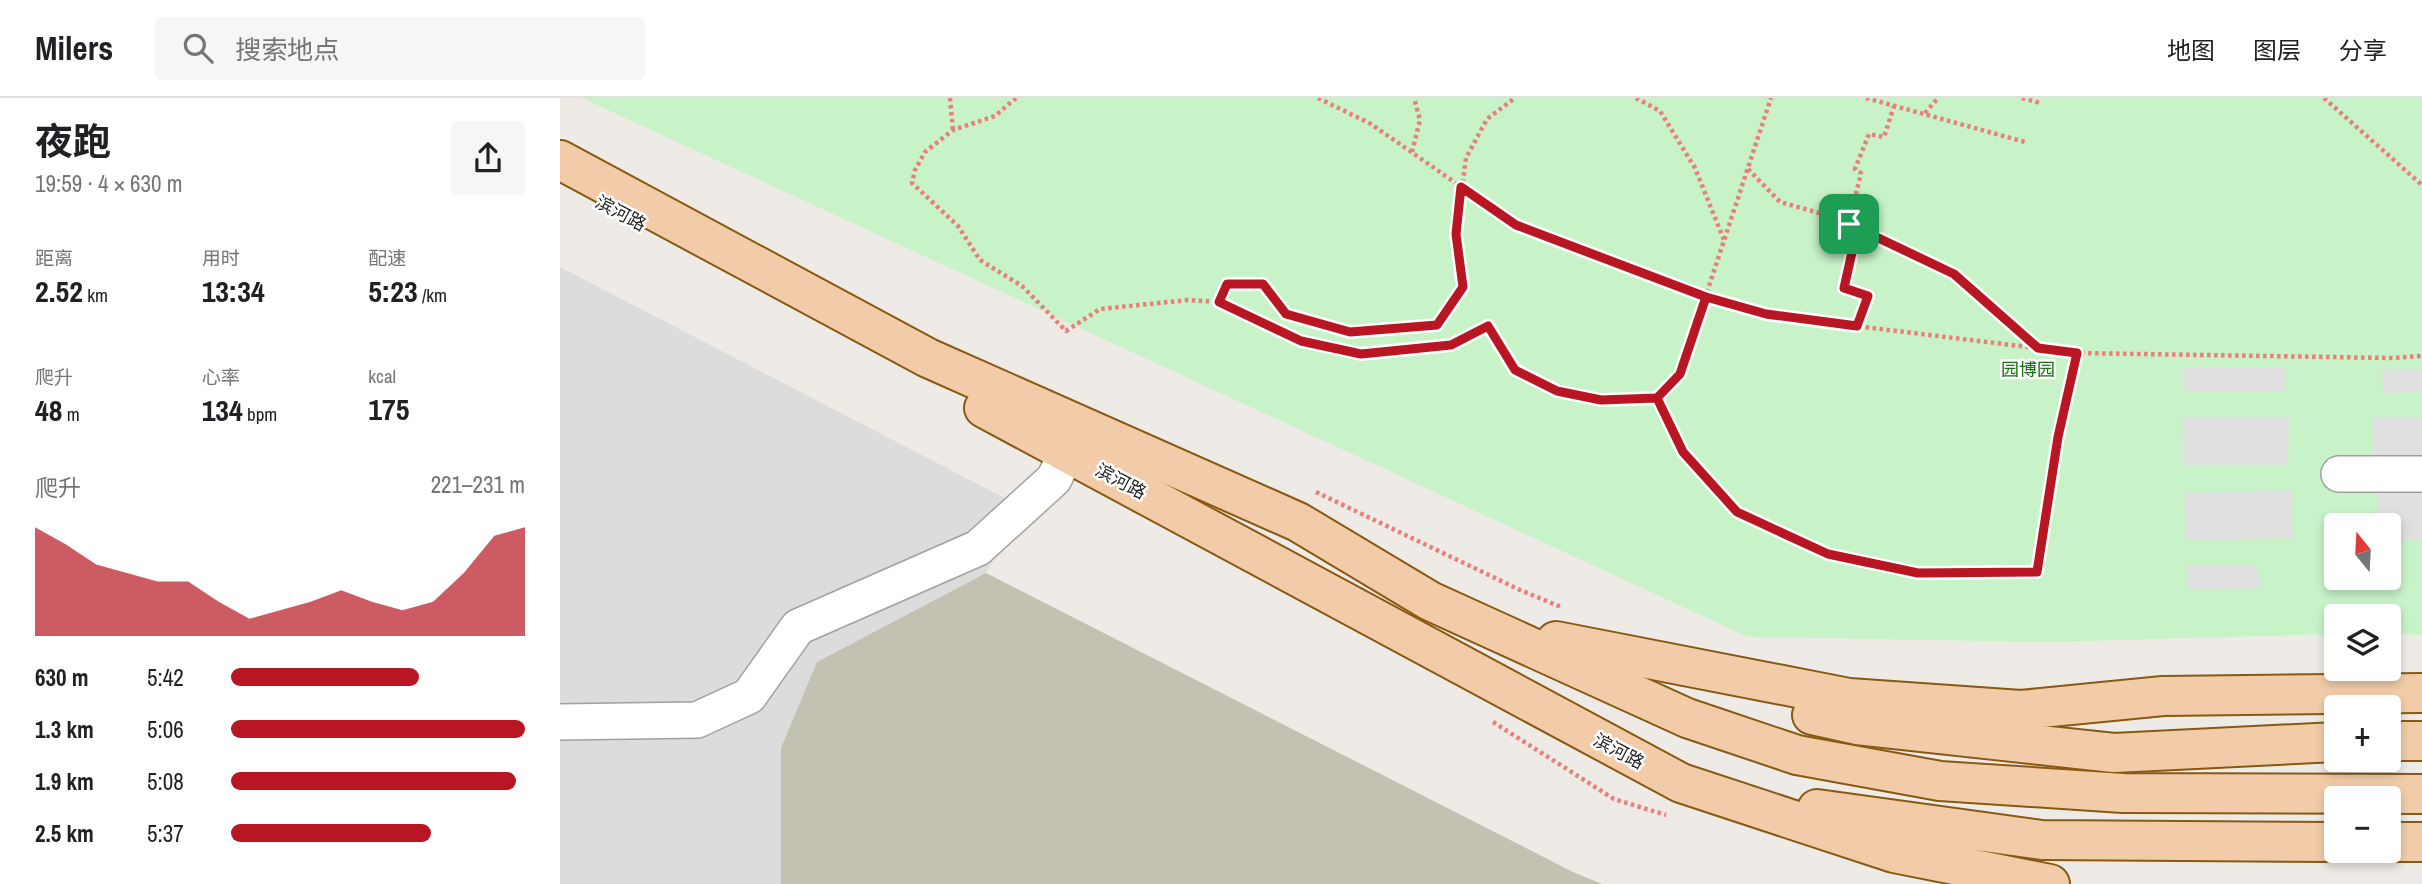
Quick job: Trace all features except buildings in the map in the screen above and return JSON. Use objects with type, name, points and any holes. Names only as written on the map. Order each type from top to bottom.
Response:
[{"type":"main road","name":"滨河路","points":[[560,160],[928,358],[1298,522],[1430,601],[1499,630]]},
{"type":"main road","name":"滨河路","points":[[560,179],[1681,783]]},
{"type":"main road","points":[[1499,630],[1849,698],[2021,710],[2163,696],[2422,692]]},
{"type":"main road","points":[[1499,630],[1725,695],[1857,725],[2114,753],[2324,743]]},
{"type":"main road","points":[[1499,630],[1687,718],[1797,755],[1927,779],[2123,793],[2422,794]]},
{"type":"main road","points":[[2401,741],[2422,741]]},
{"type":"main road","points":[[1681,783],[1785,805],[2042,840],[2324,842]]},
{"type":"main road","points":[[1681,783],[1894,853],[2050,884]]},
{"type":"main road","points":[[2401,842],[2422,842]]},
{"type":"street","points":[[560,722],[696,720],[749,696],[798,627],[978,548],[1054,479],[1067,452]]},
{"type":"street","points":[[2339,474],[2422,474]]},
{"type":"path","points":[[950,98],[953,130]]},
{"type":"path","points":[[1016,98],[995,116],[953,130],[925,152],[915,170],[912,183],[958,226],[980,260],[1022,286],[1066,331],[1100,309],[1188,300],[1219,302],[1301,341],[1361,354],[1451,345],[1488,326],[1515,370],[1557,391],[1601,400],[1657,398],[1680,374],[1771,98]]},
{"type":"path","points":[[1318,98],[1371,124],[1516,225],[1706,297],[1766,314],[2077,353],[2393,358],[2422,356]]},
{"type":"path","points":[[1412,152],[1420,120],[1414,98]]},
{"type":"path","points":[[1219,302],[1227,284],[1263,284],[1286,314],[1350,332],[1437,325],[1463,287],[1456,234],[1466,158],[1487,119],[1515,98]]},
{"type":"path","points":[[1636,98],[1660,111],[1667,122],[1695,168],[1725,241]]},
{"type":"path","points":[[1866,98],[2025,142]]},
{"type":"path","points":[[1925,113],[1938,98]]},
{"type":"path","points":[[2022,98],[2040,103]]},
{"type":"path","points":[[2324,98],[2422,185]]},
{"type":"path","points":[[1857,326],[1868,296],[1844,288],[1855,239],[1849,224],[1861,173],[1855,169],[1869,134],[1884,137],[1894,106]]},
{"type":"path","points":[[1748,169],[1780,202],[1849,224],[1954,274],[2038,348]]},
{"type":"path","points":[[1657,398],[1683,452],[1737,512],[1828,554],[1918,573],[2037,572],[2058,437],[2077,353]]},
{"type":"path","points":[[1308,488],[1567,610]]},
{"type":"shaded area","points":[[560,267],[1024,508],[986,573],[817,662],[781,748],[781,884],[560,884]]},
{"type":"shaded area","points":[[2285,367],[2285,391],[2183,392],[2183,368]]},
{"type":"shaded area","points":[[2382,369],[2422,369],[2422,392],[2383,393]]},
{"type":"shaded area","points":[[2182,418],[2289,418],[2288,465],[2184,465]]},
{"type":"shaded area","points":[[2374,418],[2422,418],[2422,465],[2374,465]]},
{"type":"shaded area","points":[[2291,490],[2293,538],[2186,540],[2184,493]]},
{"type":"shaded area","points":[[2378,493],[2422,493],[2422,539],[2401,540],[2401,513],[2378,513]]},
{"type":"shaded area","points":[[2258,565],[2259,588],[2188,590],[2187,566]]},
{"type":"shaded area","points":[[986,573],[1573,872],[1602,884],[781,884],[781,748],[817,662]]},
{"type":"green space","name":"园博园","points":[[582,98],[2422,98],[2422,635],[2401,634],[2401,604],[2324,604],[2324,634],[2052,642],[1748,637]]},
{"type":"route","points":[[1849,224],[1855,239],[1844,288],[1868,296],[1857,326],[1766,314],[1706,297],[1680,374],[1657,398],[1601,400],[1557,391],[1515,370],[1488,326],[1451,345],[1361,354],[1301,341],[1219,302],[1227,284],[1263,284],[1286,314],[1350,332],[1437,325],[1463,287],[1456,234],[1461,187],[1516,225],[1706,297],[1680,374],[1657,398],[1683,452],[1737,512],[1828,554],[1918,573],[2037,572],[2058,437],[2077,353],[2038,348],[1954,274],[1849,224]]}]
